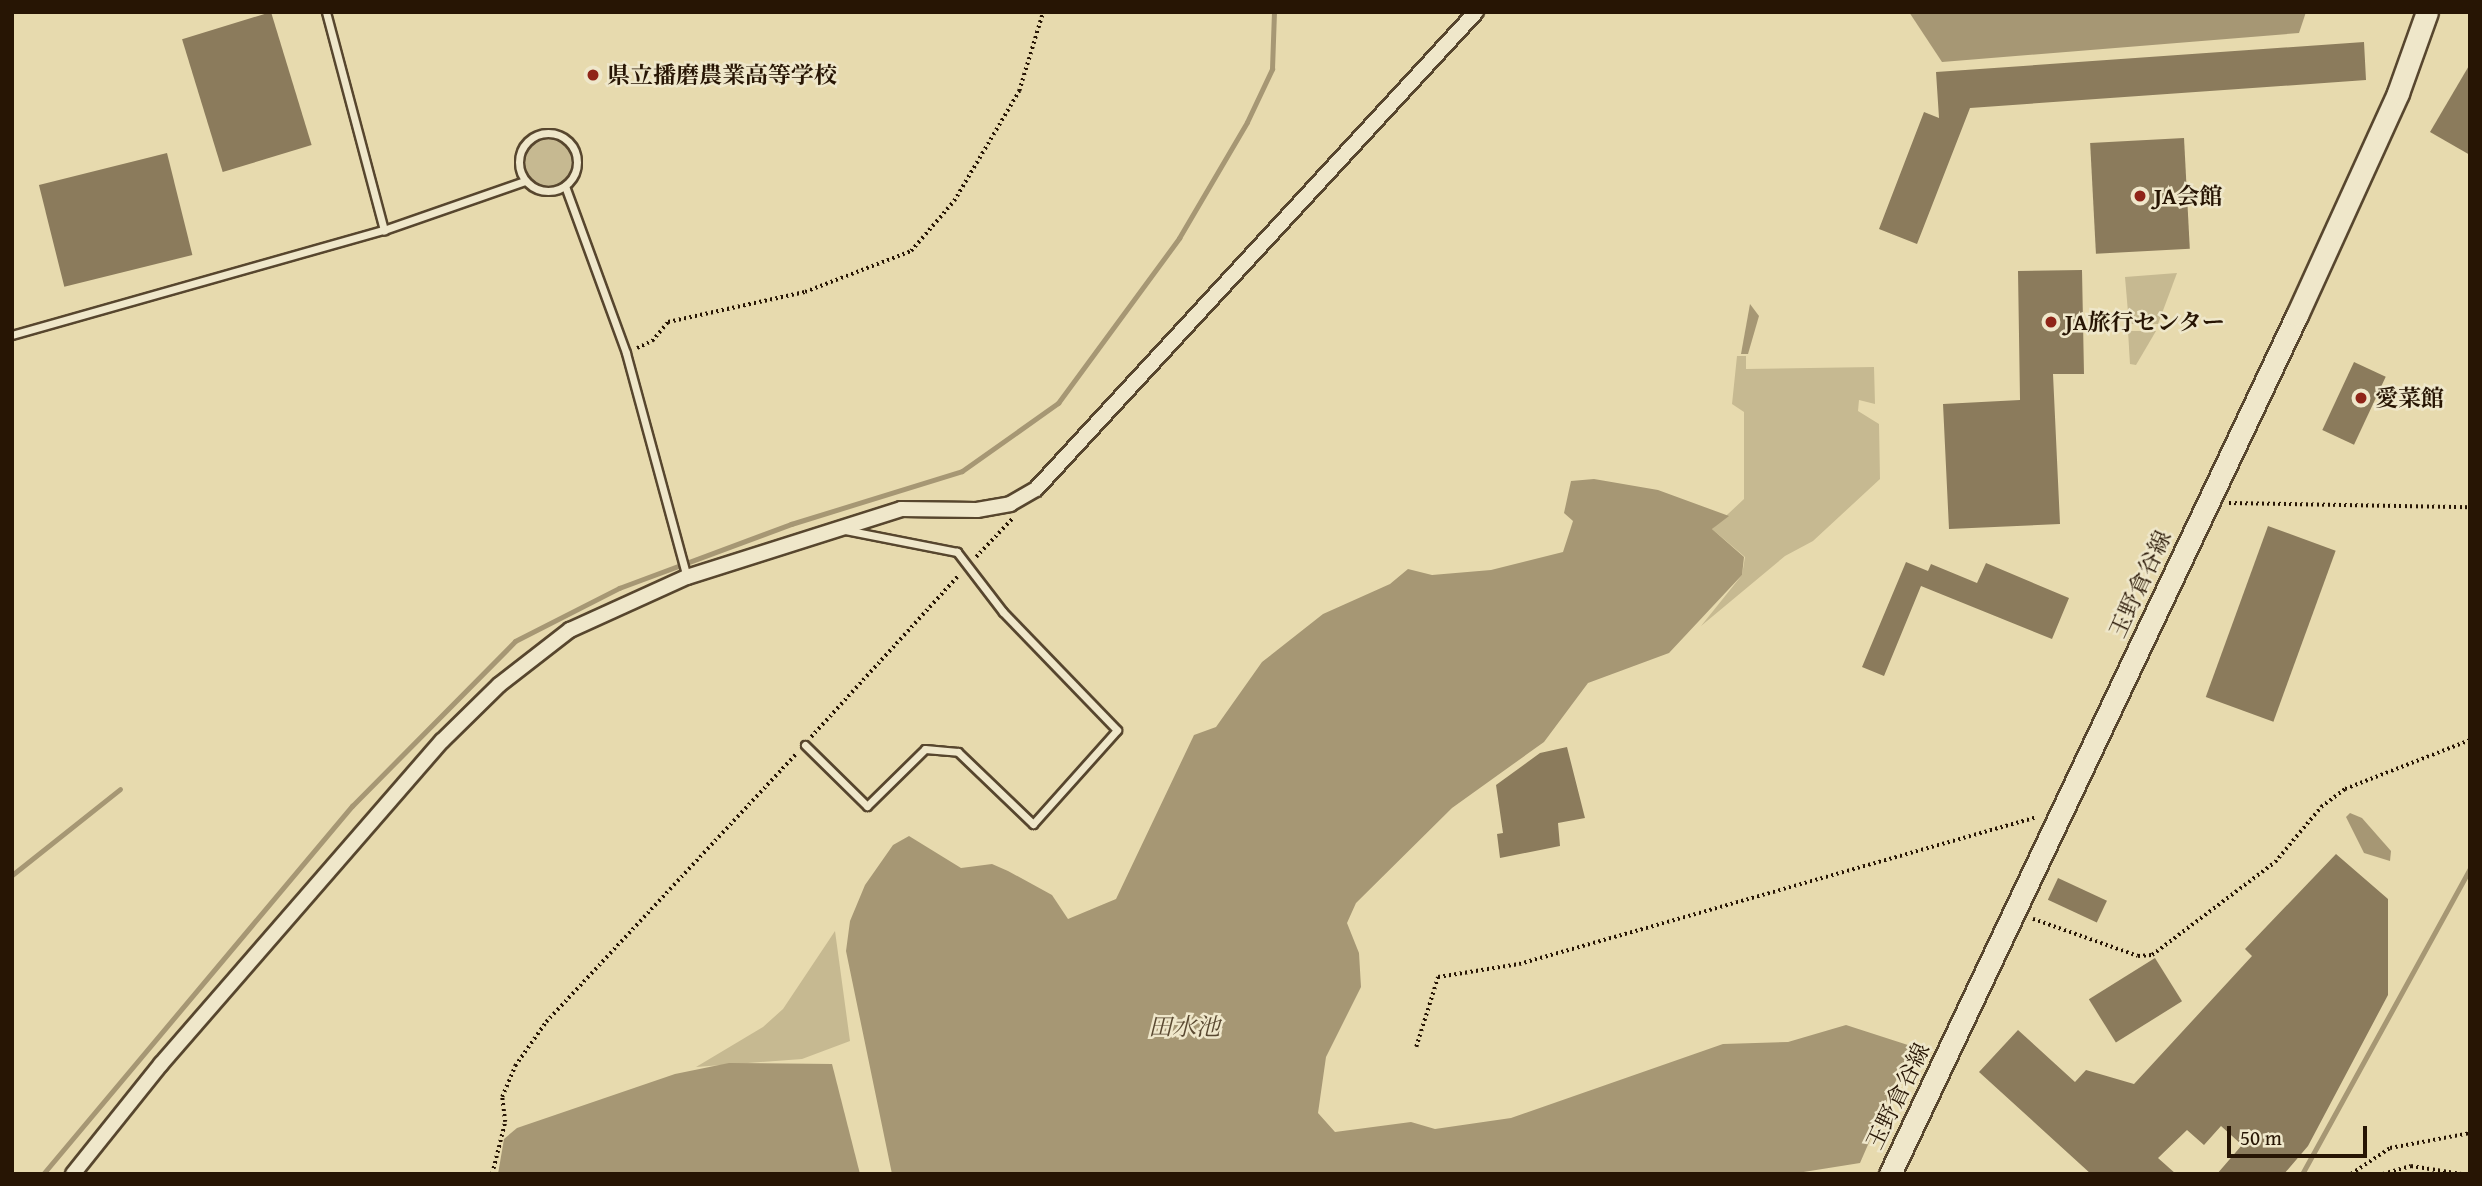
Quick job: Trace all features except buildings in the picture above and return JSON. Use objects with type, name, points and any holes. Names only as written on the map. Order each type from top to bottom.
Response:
[{"type":"main road","name":"玉野倉谷線","points":[[1890,1174],[2209,501],[2398,93],[2427,12]]},
{"type":"street","points":[[73,1174],[388,804],[499,685],[570,630],[687,577],[831,528],[901,509],[977,510],[1022,497],[1036,489],[1181,337],[1476,12]]},
{"type":"lane","points":[[326,12],[384,230]]},
{"type":"lane","points":[[565,186],[544,191],[526,181],[519,160],[524,146],[541,134],[556,134],[573,147],[578,161],[565,186],[626,353],[687,577]]},
{"type":"lane","points":[[12,335],[384,230],[526,181]]},
{"type":"lane","points":[[805,745],[867,806],[925,749],[958,752],[1033,824],[1118,730],[1003,612],[957,552],[831,528]]},
{"type":"path","points":[[626,353],[652,341],[668,322],[805,292],[864,274],[920,244],[954,201],[1019,91],[1043,12]]},
{"type":"path","points":[[492,1174],[505,1122],[502,1097],[516,1066],[546,1022],[805,745],[827,714],[1023,508],[1022,497]]},
{"type":"path","points":[[2209,501],[2470,507]]},
{"type":"path","points":[[2015,912],[2138,956],[2152,955],[2275,862],[2321,807],[2345,789],[2470,740]]},
{"type":"path","points":[[1416,1047],[1438,976],[1520,964],[2063,810]]},
{"type":"path","points":[[2351,1174],[2390,1149],[2470,1133]]},
{"type":"path","points":[[2383,1174],[2411,1166],[2461,1174]]},
{"type":"shaded area","points":[[548,135],[567,143],[575,162],[567,181],[548,189],[529,181],[521,162],[529,143]]},
{"type":"shaded area","points":[[2177,273],[2158,324],[2129,324],[2125,277]]},
{"type":"shaded area","points":[[2128,331],[2156,331],[2136,365],[2130,364]]},
{"type":"shaded area","points":[[1737,356],[1746,356],[1746,369],[1874,367],[1875,404],[1859,400],[1858,411],[1879,424],[1880,479],[1813,541],[1785,556],[1701,626],[1742,575],[1745,557],[1712,529],[1744,499],[1744,412],[1732,404]]},
{"type":"shaded area","points":[[835,931],[850,1041],[802,1059],[696,1067],[763,1027],[783,1009]]},
{"type":"water","points":[[1909,12],[2306,12],[2299,33],[1942,62]]},
{"type":"water","points":[[1750,304],[1759,316],[1748,354],[1741,354]]},
{"type":"water","name":"田水池","points":[[1594,479],[1658,490],[1729,516],[1712,529],[1744,557],[1742,575],[1669,653],[1588,683],[1544,742],[1452,808],[1356,903],[1347,923],[1359,953],[1361,987],[1326,1057],[1318,1113],[1335,1132],[1411,1122],[1435,1129],[1511,1118],[1723,1044],[1788,1042],[1846,1025],[1911,1046],[1860,1163],[1791,1174],[892,1174],[846,951],[850,921],[865,885],[893,845],[909,836],[961,868],[992,864],[1052,895],[1068,919],[1116,899],[1194,735],[1216,727],[1262,662],[1323,614],[1390,584],[1408,569],[1432,575],[1491,570],[1563,552],[1573,521],[1564,513],[1571,481]]},
{"type":"water","points":[[2350,813],[2362,818],[2391,851],[2390,861],[2364,853],[2346,817]]},
{"type":"water","points":[[729,1063],[832,1064],[860,1174],[498,1174],[504,1139],[517,1128],[675,1074]]},
{"type":"waterway","points":[[43,1174],[352,806],[515,641],[619,588],[791,524],[962,471],[1058,403],[1179,238],[1247,122],[1272,69],[1274,12]]},
{"type":"waterway","points":[[12,875],[120,789]]},
{"type":"waterway","points":[[2302,1174],[2470,869]]},
{"type":"place","name":"県立播磨農業高等学校","points":[[593,75]]},
{"type":"place","name":"JA会館","points":[[2140,196]]},
{"type":"place","name":"JA旅行センター","points":[[2051,322]]},
{"type":"place","name":"愛菜館","points":[[2361,398]]}]
